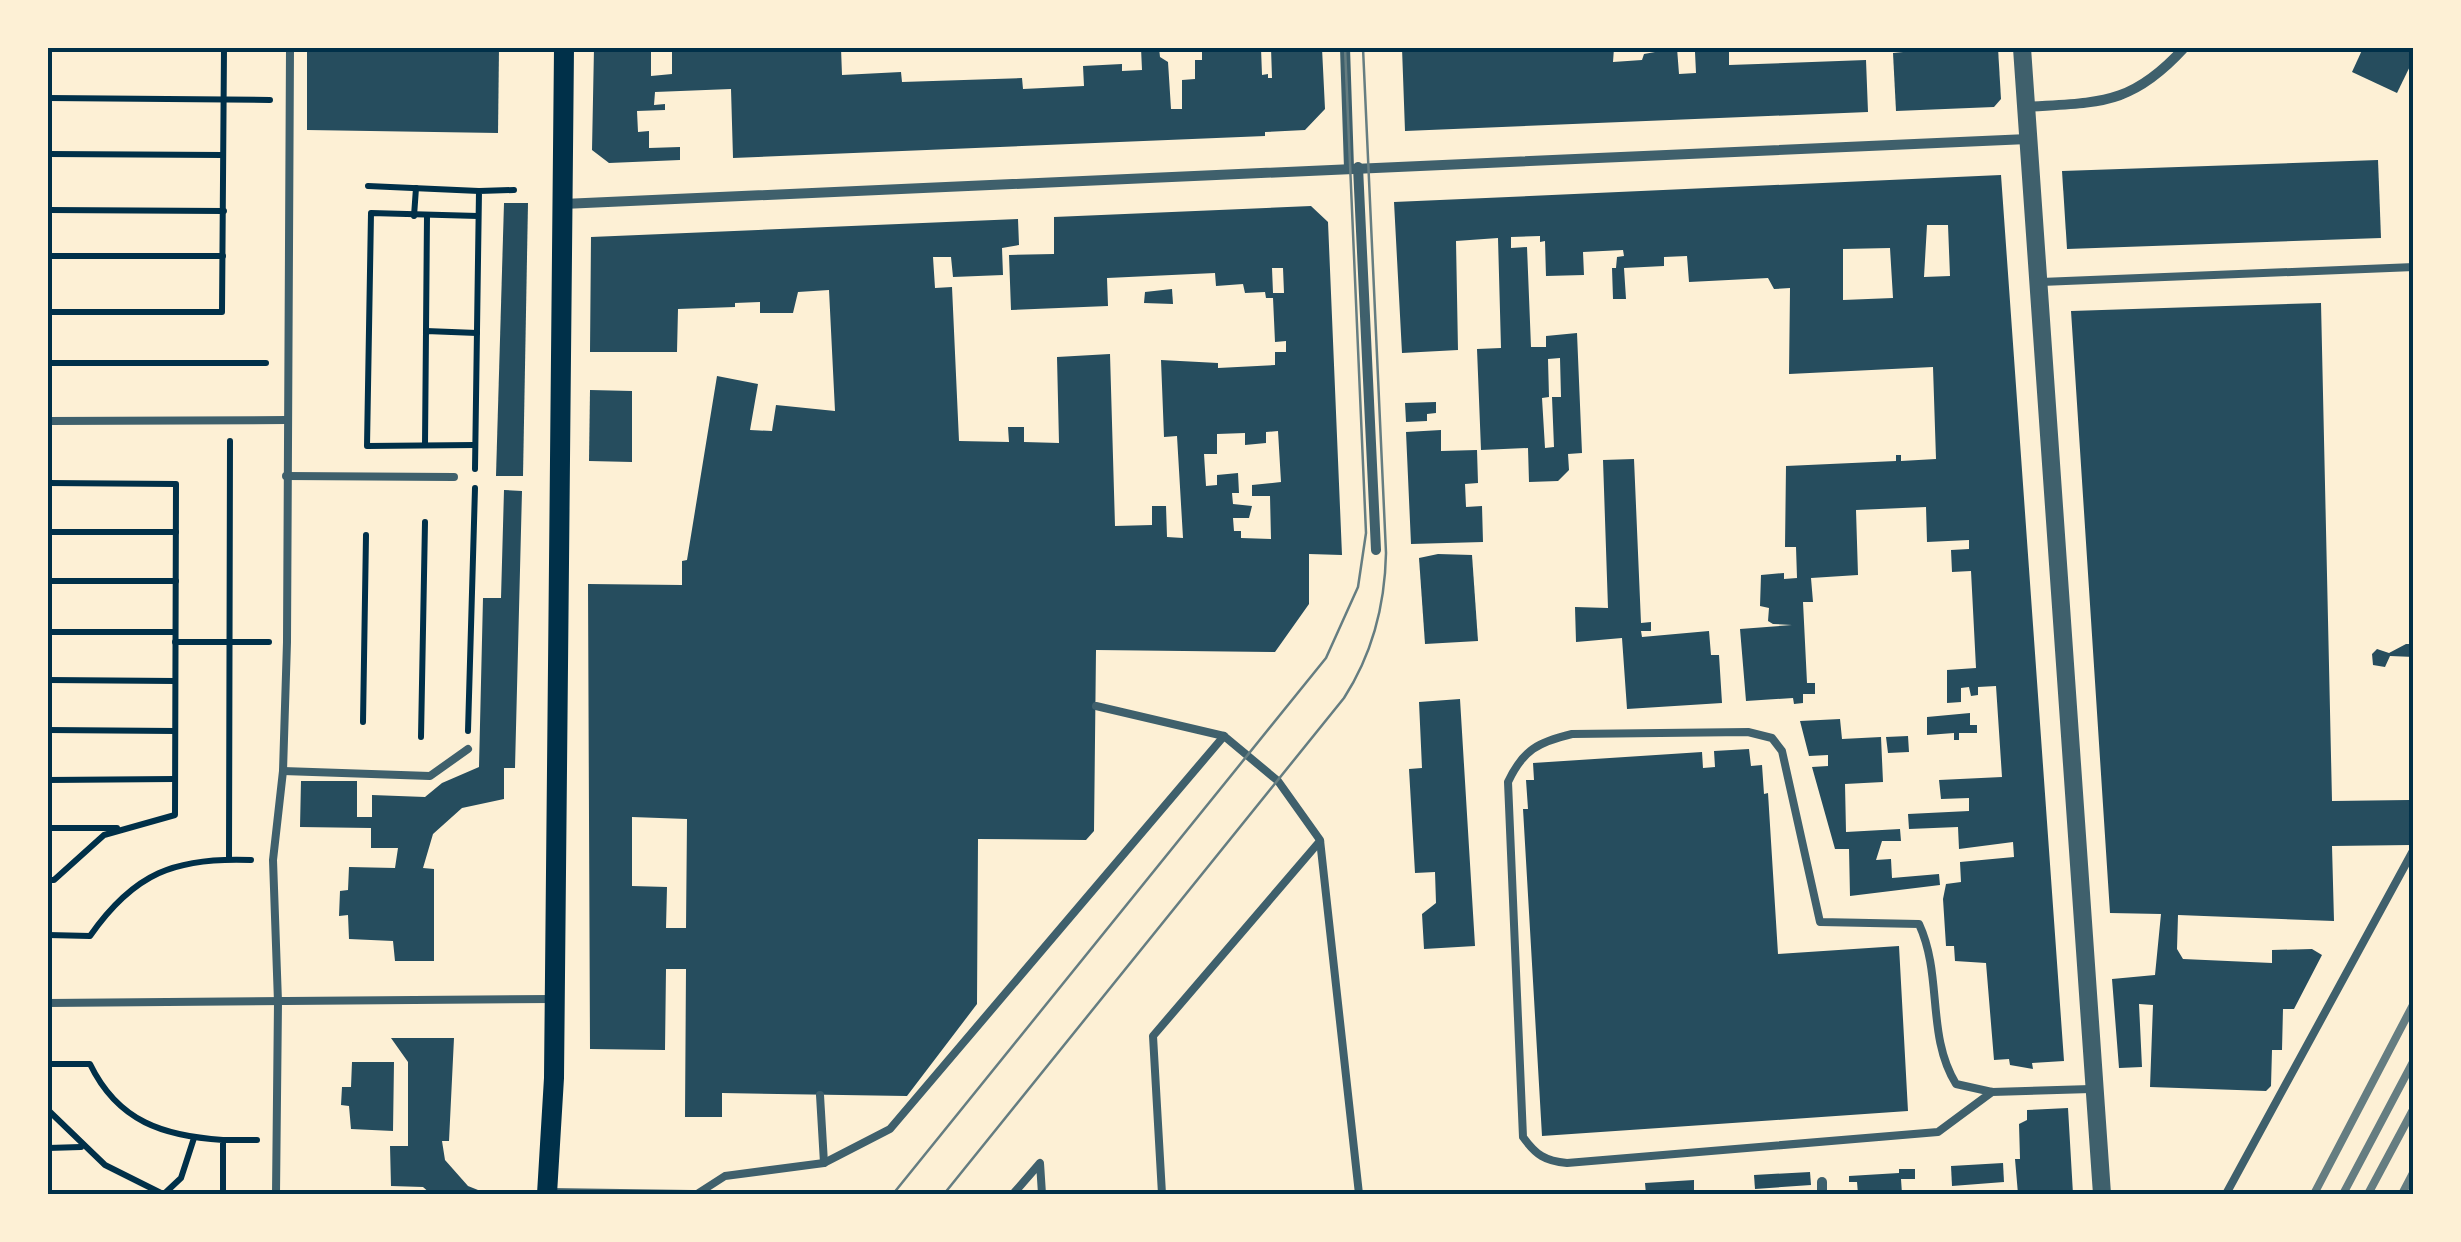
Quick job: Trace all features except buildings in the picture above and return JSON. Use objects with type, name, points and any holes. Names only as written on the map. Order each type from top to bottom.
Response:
[{"type":"main road","points":[[548,1194],[554,1000],[564,48]]},
{"type":"street","points":[[1345,48],[1376,550]]},
{"type":"street","points":[[2022,48],[2102,1194]]},
{"type":"street","points":[[2026,107],[2110,101],[2157,78],[2184,48]]},
{"type":"street","points":[[562,204],[2028,139]]},
{"type":"street","points":[[1822,1182],[1822,1194]]},
{"type":"lane","points":[[276,1194],[278,1002],[273,860],[283,772],[287,642],[290,48]]},
{"type":"lane","points":[[2037,282],[2414,267]]},
{"type":"lane","points":[[48,421],[287,420]]},
{"type":"lane","points":[[286,476],[454,477]]},
{"type":"lane","points":[[1096,706],[1224,736],[1278,781],[1320,840],[1359,1194]]},
{"type":"lane","points":[[1992,1092],[1938,1132],[1567,1163],[1550,1161],[1534,1153],[1523,1136],[1508,782],[1521,755],[1544,740],[1572,734],[1748,732],[1772,738],[1782,751],[1820,922],[1919,924],[1928,945],[1940,1059],[1956,1084],[1992,1092],[2096,1089]]},
{"type":"lane","points":[[548,1194],[695,1194],[725,1176],[824,1163],[890,1128],[1224,736]]},
{"type":"lane","points":[[283,772],[430,776],[468,748]]},
{"type":"lane","points":[[1162,1194],[1153,1036],[1320,840]]},
{"type":"lane","points":[[2226,1194],[2414,848]]},
{"type":"lane","points":[[48,1003],[554,1000]]},
{"type":"lane","points":[[820,1095],[824,1163]]},
{"type":"lane","points":[[1013,1194],[1040,1163],[1042,1194]]},
{"type":"path","points":[[48,312],[222,312],[224,48],[200,48]]},
{"type":"path","points":[[48,98],[292,100]]},
{"type":"path","points":[[48,154],[223,155]]},
{"type":"path","points":[[368,186],[514,190]]},
{"type":"path","points":[[414,216],[416,188]]},
{"type":"path","points":[[468,748],[479,191]]},
{"type":"path","points":[[48,210],[224,211]]},
{"type":"path","points":[[475,445],[367,446],[371,214],[478,216]]},
{"type":"path","points":[[425,445],[427,216]]},
{"type":"path","points":[[48,256],[222,256]]},
{"type":"path","points":[[426,331],[476,332]]},
{"type":"path","points":[[48,363],[288,363]]},
{"type":"path","points":[[230,859],[227,642],[231,420]]},
{"type":"path","points":[[454,477],[475,477]]},
{"type":"path","points":[[48,484],[176,484],[174,815],[123,828],[87,846],[54,880],[48,880]]},
{"type":"path","points":[[421,737],[425,522]]},
{"type":"path","points":[[48,532],[176,532]]},
{"type":"path","points":[[362,722],[366,535]]},
{"type":"path","points":[[48,580],[176,581]]},
{"type":"path","points":[[48,632],[175,632]]},
{"type":"path","points":[[175,642],[287,642]]},
{"type":"path","points":[[48,680],[175,680]]},
{"type":"path","points":[[48,730],[175,731]]},
{"type":"path","points":[[48,780],[174,779]]},
{"type":"path","points":[[48,828],[123,828]]},
{"type":"path","points":[[48,935],[90,936],[143,878],[181,863],[273,860]]},
{"type":"path","points":[[48,1064],[90,1064],[112,1098],[141,1121],[175,1137],[277,1140]]},
{"type":"path","points":[[48,1110],[106,1166],[164,1194],[181,1178],[194,1138]]},
{"type":"path","points":[[223,1140],[223,1194]]},
{"type":"path","points":[[48,1148],[83,1146]]},
{"type":"tram line","points":[[893,1194],[1326,658],[1358,587],[1366,533],[1345,48]]},
{"type":"tram line","points":[[944,1194],[1344,698],[1370,646],[1380,610],[1386,553],[1363,48]]},
{"type":"railway","points":[[2314,1194],[2414,1003]]},
{"type":"railway","points":[[2343,1194],[2414,1060]]},
{"type":"railway","points":[[2368,1194],[2414,1108]]},
{"type":"railway","points":[[2402,1194],[2414,1171]]}]
